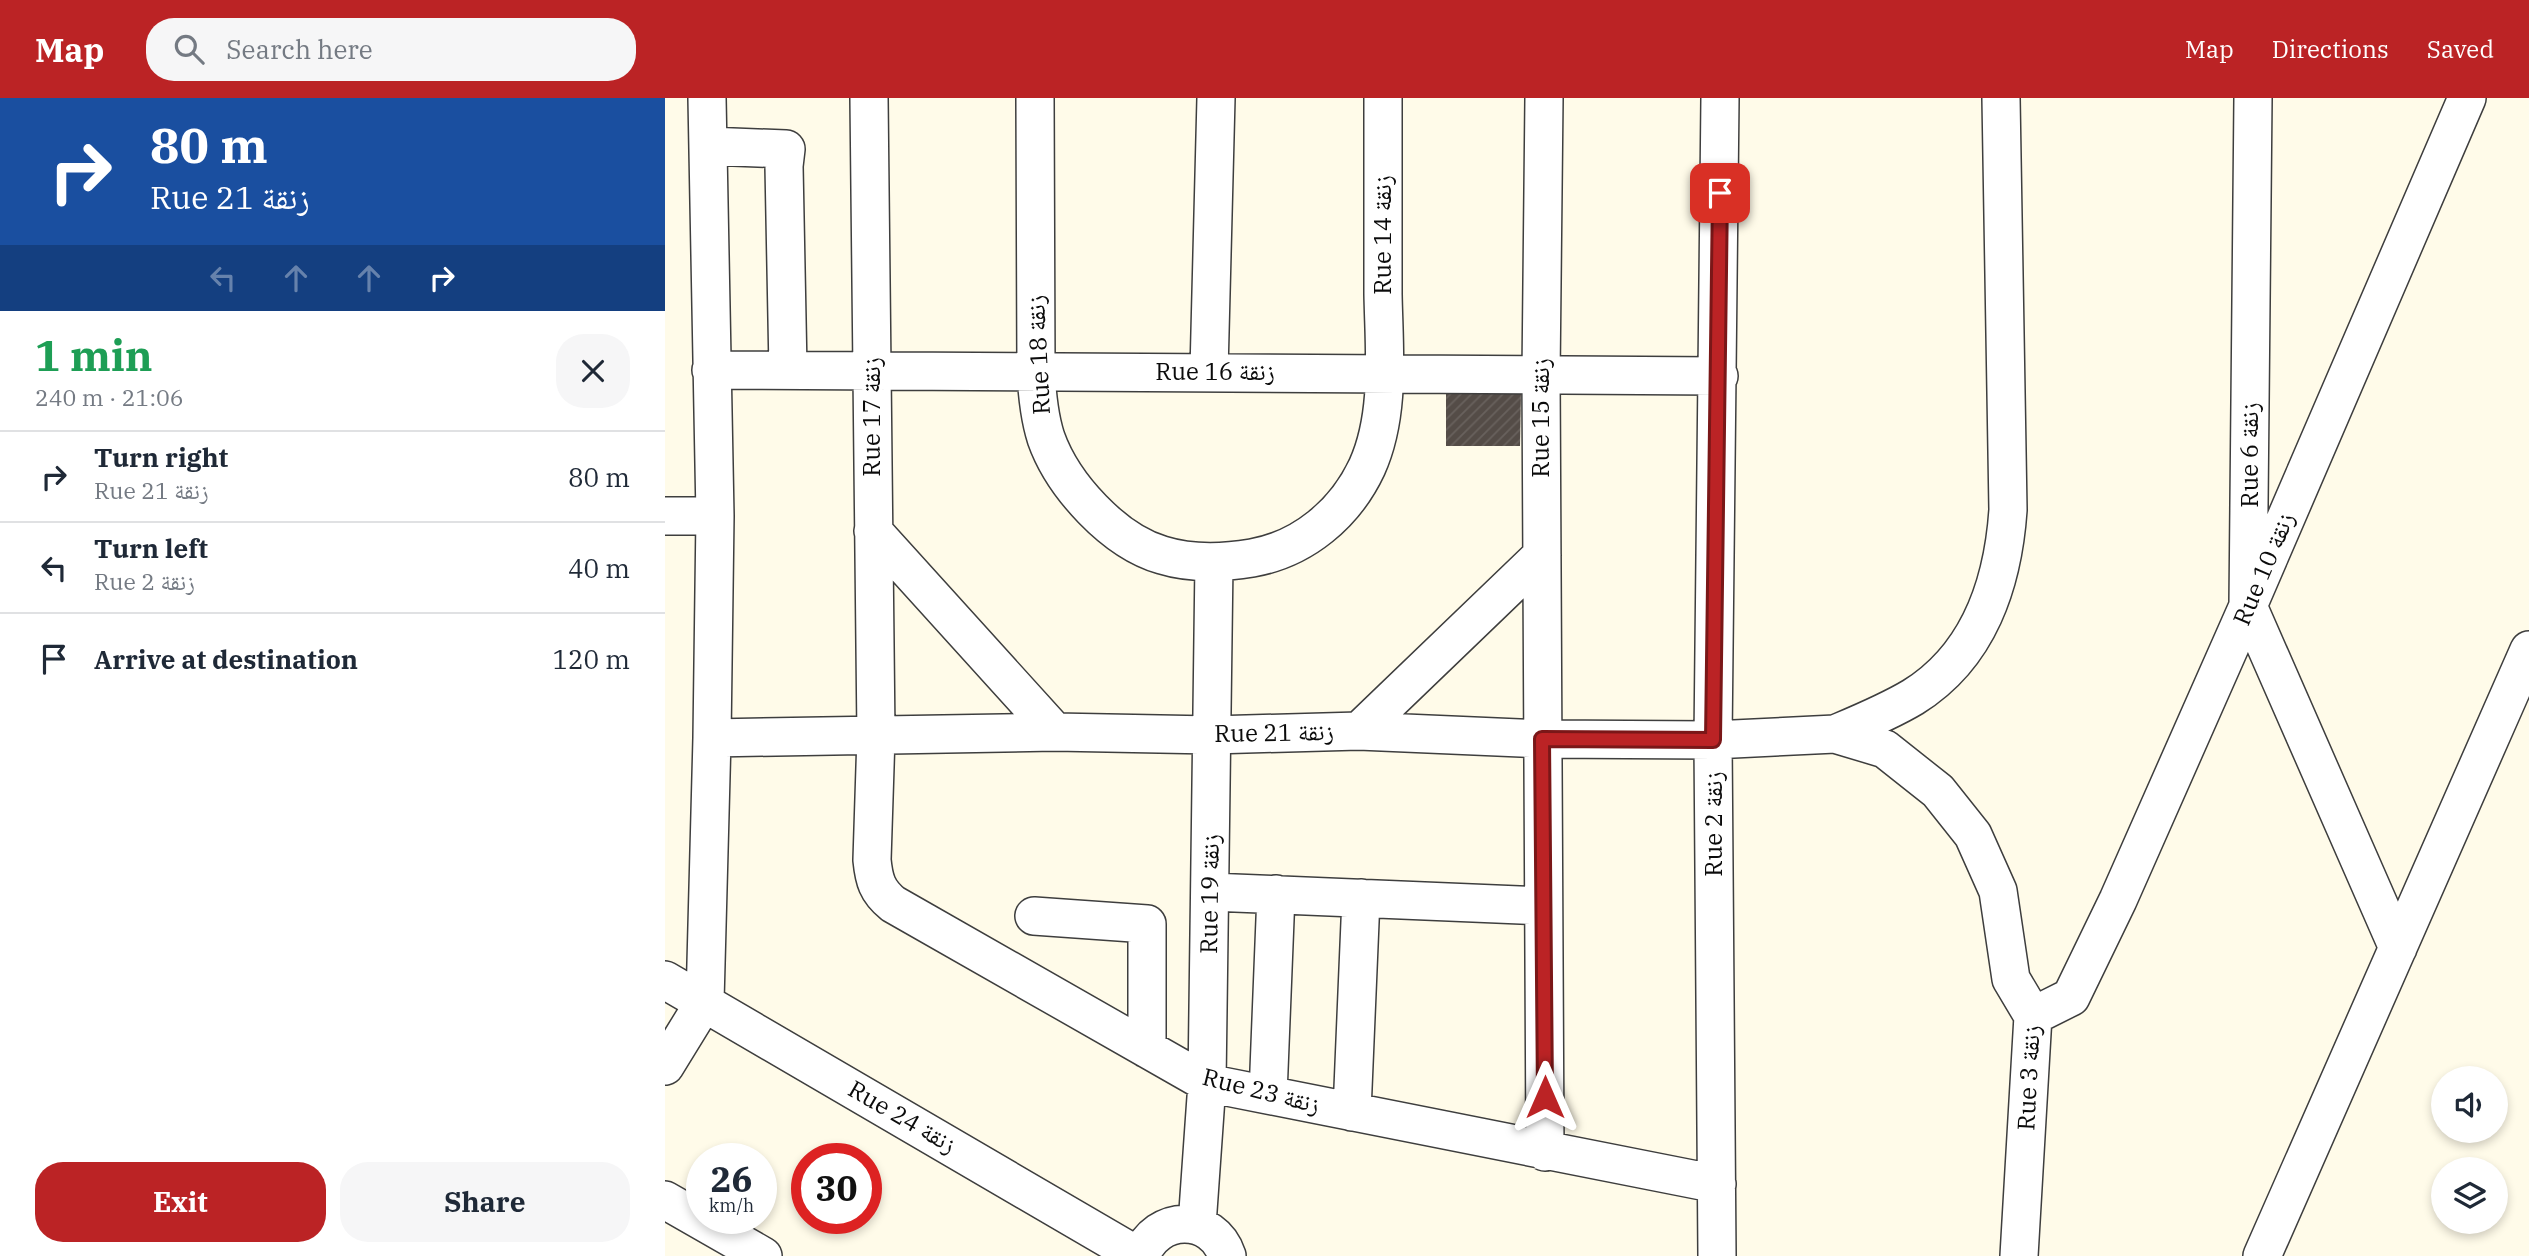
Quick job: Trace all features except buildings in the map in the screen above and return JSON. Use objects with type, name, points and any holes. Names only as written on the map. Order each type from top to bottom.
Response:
[{"type":"street","points":[[665,1066],[705,1001],[715,516],[707,98]]},
{"type":"street","name":"Rue 17 زنقة","points":[[869,98],[876,736]]},
{"type":"street","name":"Rue 18 زنقة","points":[[1035,98],[1038,401],[1047,439],[1063,471],[1086,502],[1117,530],[1145,549],[1178,559],[1214,562],[1259,556],[1284,549],[1304,539],[1342,507],[1367,467],[1381,422],[1384,372]]},
{"type":"street","points":[[1209,372],[1216,98]]},
{"type":"street","name":"Rue 14 زنقة","points":[[1383,98],[1384,372]]},
{"type":"street","name":"Rue 15 زنقة","points":[[1544,98],[1541,375],[1545,1152]]},
{"type":"street","name":"Rue 2 زنقة","points":[[1717,1256],[1713,740],[1720,98]]},
{"type":"street","points":[[1835,734],[1905,702],[1946,671],[1963,651],[1986,613],[2002,566],[2008,510],[2001,98]]},
{"type":"street","name":"Rue 6 زنقة","points":[[2253,98],[2248,606],[2398,948]]},
{"type":"street","name":"Rue 10 زنقة","points":[[2033,1016],[2071,997],[2118,900],[2467,98]]},
{"type":"street","points":[[708,146],[786,149],[787,370]]},
{"type":"street","name":"Rue 16 زنقة","points":[[711,370],[1719,376]]},
{"type":"street","points":[[665,516],[715,516]]},
{"type":"street","points":[[873,531],[1055,732]]},
{"type":"street","points":[[1359,731],[1542,555]]},
{"type":"street","name":"Rue 19 زنقة","points":[[1197,1225],[1207,1083],[1214,562]]},
{"type":"street","points":[[2262,1256],[2529,650]]},
{"type":"street","name":"Rue 21 زنقة","points":[[712,738],[1055,732],[1212,735],[1359,731],[1542,739],[1713,740],[1835,734]]},
{"type":"street","name":"Rue 3 زنقة","points":[[1835,734],[1885,750],[1938,791],[1973,835],[1998,891],[2011,979],[2033,1016],[2018,1256]]},
{"type":"street","name":"Rue 23 زنقة","points":[[876,736],[872,860],[874,877],[883,896],[1207,1083],[1717,1184]]},
{"type":"street","points":[[1210,892],[1543,906]]},
{"type":"street","points":[[1268,1095],[1276,894]]},
{"type":"street","points":[[1352,1112],[1361,898]]},
{"type":"street","points":[[1034,916],[1147,923],[1147,1049]]},
{"type":"street","name":"Rue 24 زنقة","points":[[665,980],[1140,1256]]},
{"type":"street","points":[[665,1200],[763,1256]]},
{"type":"street","points":[[1140,1256],[1149,1241],[1162,1229],[1179,1223],[1197,1225],[1217,1238],[1227,1256]]},
{"type":"route","points":[[1545,1097],[1542,739],[1713,740],[1720,193]]}]
